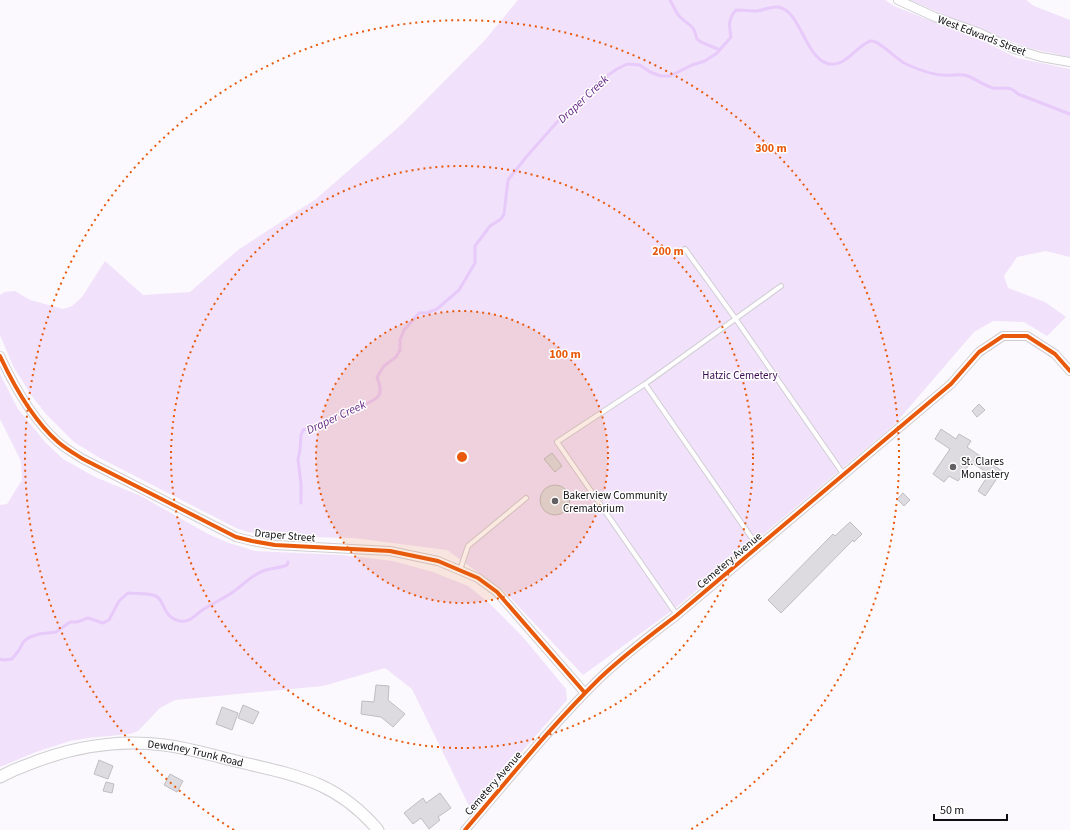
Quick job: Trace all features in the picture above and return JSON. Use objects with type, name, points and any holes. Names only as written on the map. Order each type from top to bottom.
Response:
[{"type":"main road","name":"Dewdney Trunk Road","points":[[0,777],[45,757],[78,748],[135,742],[165,745],[295,775],[318,784],[338,794],[351,803],[378,830]]},
{"type":"street","name":"West Edwards Street","points":[[898,0],[935,17],[977,32],[1014,49],[1041,57],[1070,62]]},
{"type":"street","name":"Cemetery Avenue","points":[[465,830],[555,725],[600,677],[632,649],[677,615],[950,384],[979,352],[1003,336],[1027,336],[1055,354],[1070,371]]},
{"type":"street","name":"Draper Street","points":[[0,356],[12,381],[26,404],[52,436],[66,449],[83,459],[236,537],[275,545],[390,551],[438,561],[478,578],[497,592],[585,693]]},
{"type":"lane","points":[[685,250],[735,318],[844,474]]},
{"type":"lane","points":[[677,615],[557,442],[645,384],[781,286]]},
{"type":"lane","points":[[645,384],[758,547]]},
{"type":"lane","points":[[460,570],[468,546],[526,498]]},
{"type":"green space","name":"Hatzic Cemetery","points":[[518,0],[885,0],[894,6],[973,36],[1017,58],[1070,69],[1070,257],[1046,251],[1017,257],[1004,276],[1008,288],[1045,302],[1066,317],[1047,336],[1024,322],[993,321],[974,332],[894,425],[673,610],[583,675],[505,592],[447,550],[354,538],[303,537],[248,532],[236,528],[98,457],[74,442],[46,414],[31,395],[13,366],[0,335],[0,295],[5,292],[15,291],[30,300],[63,309],[72,306],[82,297],[105,261],[143,295],[190,292],[238,250],[316,199],[402,124],[485,40]]},
{"type":"green space","points":[[910,0],[1026,0],[1034,6],[1070,20],[1070,57],[1028,48]]},
{"type":"green space","points":[[0,374],[18,409],[46,443],[63,459],[95,477],[141,496],[208,534],[229,543],[255,551],[342,555],[393,561],[433,572],[468,586],[488,602],[522,636],[566,689],[567,700],[471,810],[412,689],[385,668],[323,686],[175,700],[160,708],[138,731],[130,734],[70,741],[36,752],[0,767],[0,505],[7,504],[22,480],[21,461],[0,419]]},
{"type":"building","points":[[979,404],[985,410],[977,417],[972,411]]},
{"type":"building","name":"St. Clares Monastery","points":[[941,429],[956,439],[959,434],[971,441],[967,447],[1002,471],[985,496],[978,491],[989,474],[971,462],[958,481],[949,476],[944,482],[933,474],[950,449],[935,439]]},
{"type":"building","points":[[552,453],[562,466],[555,472],[544,459]]},
{"type":"building","name":"Bakerview Community Crematorium","points":[[555,485],[561,486],[569,494],[569,506],[561,514],[555,515],[549,514],[541,506],[540,500],[541,494],[549,486]]},
{"type":"building","points":[[903,493],[910,500],[904,506],[897,499]]},
{"type":"building","points":[[850,522],[862,534],[854,542],[853,540],[781,613],[768,600],[833,534],[835,536]]},
{"type":"building","points":[[376,685],[389,686],[388,700],[405,714],[393,727],[381,717],[361,714],[362,701],[374,702]]},
{"type":"building","points":[[243,705],[259,712],[253,724],[238,718]]},
{"type":"building","points":[[222,707],[238,713],[232,730],[216,724]]},
{"type":"building","points":[[99,760],[113,766],[108,779],[94,774]]},
{"type":"building","points":[[170,774],[183,781],[177,792],[164,785]]},
{"type":"building","points":[[106,782],[114,784],[112,793],[103,791]]},
{"type":"building","points":[[440,793],[451,808],[438,817],[440,820],[429,829],[421,818],[413,824],[404,813],[423,798],[426,803]]},
{"type":"waterway","points":[[670,0],[683,20],[691,26],[697,39],[720,50]]},
{"type":"waterway","name":"Draper Creek","points":[[301,503],[301,484],[298,459],[303,430],[319,427],[345,411],[372,401],[379,395],[380,389],[377,377],[384,366],[396,357],[400,350],[400,340],[404,330],[419,313],[427,313],[437,309],[459,290],[475,263],[475,246],[490,226],[501,219],[504,214],[508,180],[558,121],[598,82],[617,69],[627,64],[640,65],[650,72],[661,76],[670,76],[692,65],[705,61],[717,53],[731,37],[730,23],[736,10],[757,11],[778,7],[785,10],[792,16],[812,51],[826,63],[839,63],[871,41],[879,44],[902,62],[920,70],[939,75],[965,75],[993,88],[1011,89],[1018,94],[1070,114]]},
{"type":"waterway","name":"Draper Creek","points":[[0,659],[12,659],[24,641],[30,637],[39,634],[56,632],[70,622],[77,622],[88,618],[103,623],[109,620],[119,601],[128,593],[156,596],[159,598],[170,616],[180,621],[186,621],[233,592],[255,575],[266,570],[287,565],[288,562]]},
{"type":"cycle path","points":[[465,830],[547,734],[600,678],[951,384],[979,352],[1003,336],[1027,336],[1055,354],[1070,371]]},
{"type":"cycle path","points":[[0,356],[24,402],[40,423],[58,442],[83,459],[236,537],[275,545],[390,551],[438,561],[478,578],[497,592],[585,693]]},
{"type":"place","name":"St. Clares Monastery","points":[[953,467]]},
{"type":"place","name":"Bakerview Community Crematorium","points":[[555,501]]}]
